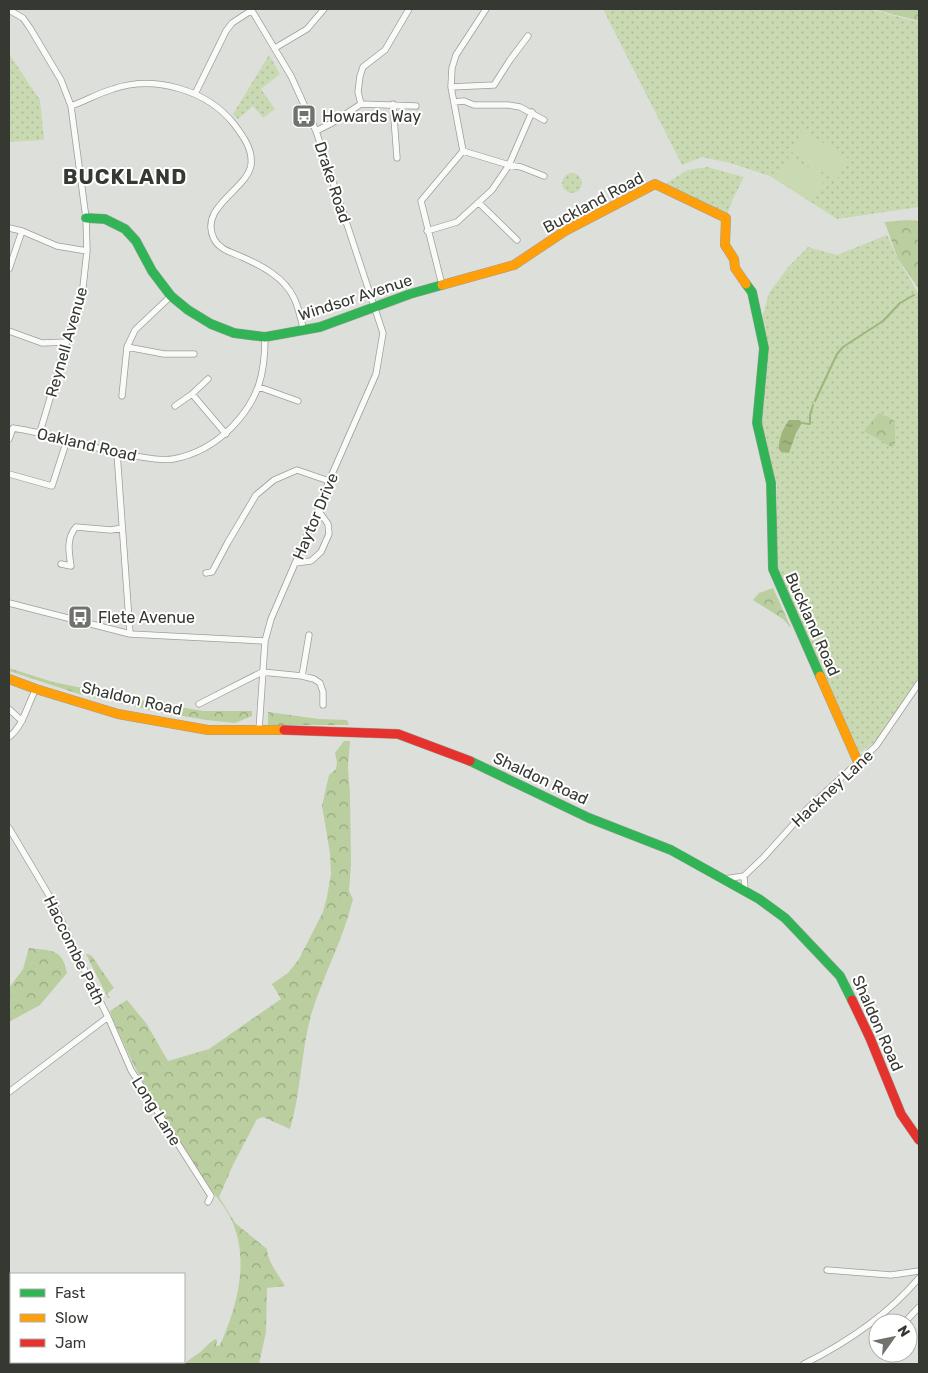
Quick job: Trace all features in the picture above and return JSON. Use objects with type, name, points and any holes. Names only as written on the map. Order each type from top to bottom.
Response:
[{"type":"street","points":[[195,94],[226,30],[252,9]]},
{"type":"street","name":"Drake Road","points":[[252,9],[301,95],[316,131],[375,306]]},
{"type":"street","points":[[275,48],[307,29],[324,9]]},
{"type":"street","points":[[361,104],[358,92],[363,68],[385,50],[409,9]]},
{"type":"street","points":[[463,151],[451,87],[452,68],[456,55],[486,9]]},
{"type":"street","name":"Reynell Avenue","points":[[9,10],[23,18],[30,28],[61,80],[71,106],[86,218],[88,252],[83,287],[40,432]]},
{"type":"street","points":[[451,87],[494,85],[528,36]]},
{"type":"street","points":[[71,106],[113,89],[134,84],[178,87],[195,94],[219,109],[234,123],[248,144],[252,158],[251,167],[216,209],[212,224],[214,237],[221,248],[277,276],[294,298],[304,331]]},
{"type":"street","points":[[454,102],[464,101],[474,105],[520,107],[544,120]]},
{"type":"street","points":[[316,131],[361,104],[416,106]]},
{"type":"street","points":[[393,104],[397,158]]},
{"type":"street","points":[[428,231],[457,222],[492,190],[509,165],[532,112]]},
{"type":"street","points":[[463,151],[521,167],[544,176]]},
{"type":"street","points":[[442,284],[421,201],[463,151]]},
{"type":"street","name":"Buckland Road","points":[[442,284],[514,265],[565,231],[655,184],[726,218],[725,245],[734,259],[735,268],[752,292],[764,348],[757,423],[771,482],[772,569],[858,762]]},
{"type":"street","points":[[479,202],[517,240]]},
{"type":"street","name":"Windsor Avenue","points":[[86,218],[104,219],[125,230],[136,241],[152,271],[171,296],[188,310],[211,324],[234,333],[265,337],[304,331],[442,284]]},
{"type":"street","points":[[9,228],[22,231],[57,246],[88,252]]},
{"type":"street","points":[[9,269],[22,231]]},
{"type":"street","points":[[122,396],[128,347],[134,330],[171,296]]},
{"type":"street","name":"Haytor Drive","points":[[259,730],[265,641],[271,619],[318,510],[328,481],[376,374],[383,333],[375,306]]},
{"type":"street","points":[[9,331],[42,343],[67,342]]},
{"type":"street","name":"Oakland Road","points":[[9,439],[13,428],[40,432],[117,453],[148,458],[172,459],[207,448],[226,434],[243,416],[251,404],[265,363],[265,337]]},
{"type":"street","points":[[128,347],[164,354],[194,354]]},
{"type":"street","points":[[175,406],[208,379]]},
{"type":"street","points":[[258,387],[298,401]]},
{"type":"street","points":[[192,394],[226,434]]},
{"type":"street","points":[[9,474],[52,486],[67,440]]},
{"type":"street","points":[[117,453],[130,634]]},
{"type":"street","points":[[206,573],[212,572],[256,495],[274,480],[297,470],[328,481]]},
{"type":"street","points":[[295,563],[311,561],[322,552],[329,534],[328,524],[318,510]]},
{"type":"street","points":[[61,564],[71,566],[68,546],[72,532],[76,528],[111,530],[122,528]]},
{"type":"street","points":[[9,603],[130,634],[265,641]]},
{"type":"street","points":[[302,676],[308,635]]},
{"type":"street","points":[[199,704],[262,672],[314,679],[320,683],[323,692],[323,705]]},
{"type":"street","name":"Shaldon Road","points":[[9,679],[36,689],[128,716],[208,730],[398,734],[472,762],[589,818],[671,850],[745,890],[785,918],[840,976],[870,1038],[901,1114],[919,1140]]},
{"type":"street","name":"Hackney Lane","points":[[744,876],[764,857],[808,808],[876,746],[919,683]]},
{"type":"street","points":[[9,737],[16,732],[36,689]]},
{"type":"street","points":[[9,709],[22,721]]},
{"type":"street","name":"Haccombe Path","points":[[9,828],[53,902],[108,1017],[9,1092]]},
{"type":"street","points":[[724,878],[744,876],[745,890]]},
{"type":"street","name":"Long Lane","points":[[108,1017],[131,1070],[211,1196],[208,1202]]},
{"type":"street","points":[[827,1270],[891,1275],[919,1271]]},
{"type":"street","points":[[804,1364],[840,1346],[862,1331],[890,1309],[919,1278]]},
{"type":"shaded area","points":[[603,9],[869,9],[919,22],[919,207],[837,219],[770,176],[730,163],[702,157],[682,165]]},
{"type":"shaded area","points":[[9,54],[40,100],[44,140],[9,142]]},
{"type":"shaded area","points":[[269,55],[280,74],[261,89],[275,109],[263,118],[253,106],[238,119],[233,114]]},
{"type":"shaded area","points":[[803,130],[849,159],[836,181],[790,151]]},
{"type":"shaded area","points":[[789,156],[826,178],[812,201],[775,179]]},
{"type":"shaded area","points":[[707,167],[744,177],[726,218],[663,185],[688,170]]},
{"type":"shaded area","points":[[572,173],[579,176],[582,183],[579,190],[572,193],[565,190],[562,183],[565,176]]},
{"type":"shaded area","points":[[887,235],[898,259],[919,295],[919,677],[876,741],[860,753],[777,569],[777,487],[762,423],[769,351],[762,318],[769,293],[789,266],[808,247],[837,255]]},
{"type":"green space","points":[[873,9],[919,9],[919,21]]},
{"type":"green space","points":[[919,221],[919,289],[898,259],[884,222]]},
{"type":"green space","points":[[879,413],[895,421],[895,443],[893,448],[864,431]]},
{"type":"green space","points":[[773,588],[791,628],[783,619],[753,600],[759,593]]},
{"type":"green space","points":[[9,668],[53,682],[160,704],[159,712],[79,694],[9,671]]},
{"type":"green space","points":[[162,704],[203,711],[252,711],[252,716],[235,723],[206,720],[160,712]]},
{"type":"green space","points":[[268,712],[319,719],[347,720],[349,725],[268,725]]},
{"type":"green space","points":[[344,741],[350,741],[348,767],[351,864],[349,891],[353,899],[344,929],[311,1015],[294,1115],[290,1129],[263,1117],[257,1119],[219,1197],[235,1223],[267,1249],[271,1263],[285,1286],[267,1288],[266,1332],[259,1364],[185,1364],[213,1340],[216,1339],[217,1341],[216,1346],[220,1345],[226,1330],[237,1297],[240,1280],[241,1264],[236,1231],[229,1215],[203,1178],[144,1084],[110,1011],[127,1000],[146,1023],[168,1061],[209,1049],[281,999],[272,984],[288,973],[299,959],[323,912],[327,897],[331,874],[330,853],[322,806],[329,775],[336,769],[335,753]]},
{"type":"green space","points":[[29,948],[55,952],[62,959],[67,973],[40,1005],[9,1022],[9,988],[23,969]]},
{"type":"green space","points":[[86,954],[91,955],[114,988],[107,994],[110,998],[108,998]]},
{"type":"water","points":[[789,420],[800,420],[802,423],[796,433],[789,453],[781,452],[779,442]]},
{"type":"waterway","points":[[815,401],[837,354],[843,347],[883,321],[900,303],[914,295]]},
{"type":"waterway","points":[[802,423],[810,424],[813,405]]},
{"type":"traffic: fast","points":[[86,218],[105,219],[125,229],[136,241],[152,271],[171,296],[188,310],[211,324],[234,333],[265,337],[320,327],[410,294],[442,285]]},
{"type":"traffic: fast","points":[[746,284],[752,292],[764,348],[757,423],[771,483],[773,569],[820,676]]},
{"type":"traffic: fast","points":[[470,761],[589,818],[671,850],[759,899],[785,918],[840,976],[852,1000]]},
{"type":"traffic: slow","points":[[442,285],[514,265],[565,231],[655,184],[726,218],[725,245],[734,259],[735,268],[746,284]]},
{"type":"traffic: slow","points":[[820,676],[858,762]]},
{"type":"traffic: slow","points":[[9,679],[118,714],[208,730],[284,730]]},
{"type":"traffic: jam","points":[[284,730],[398,734],[470,761]]},
{"type":"traffic: jam","points":[[852,1000],[870,1038],[901,1114],[919,1140]]},
{"type":"place","name":"Howards Way","points":[[304,116]]},
{"type":"place","name":"Flete Avenue","points":[[80,617]]},
{"type":"district","name":"BUCKLAND","points":[[125,177]]}]
